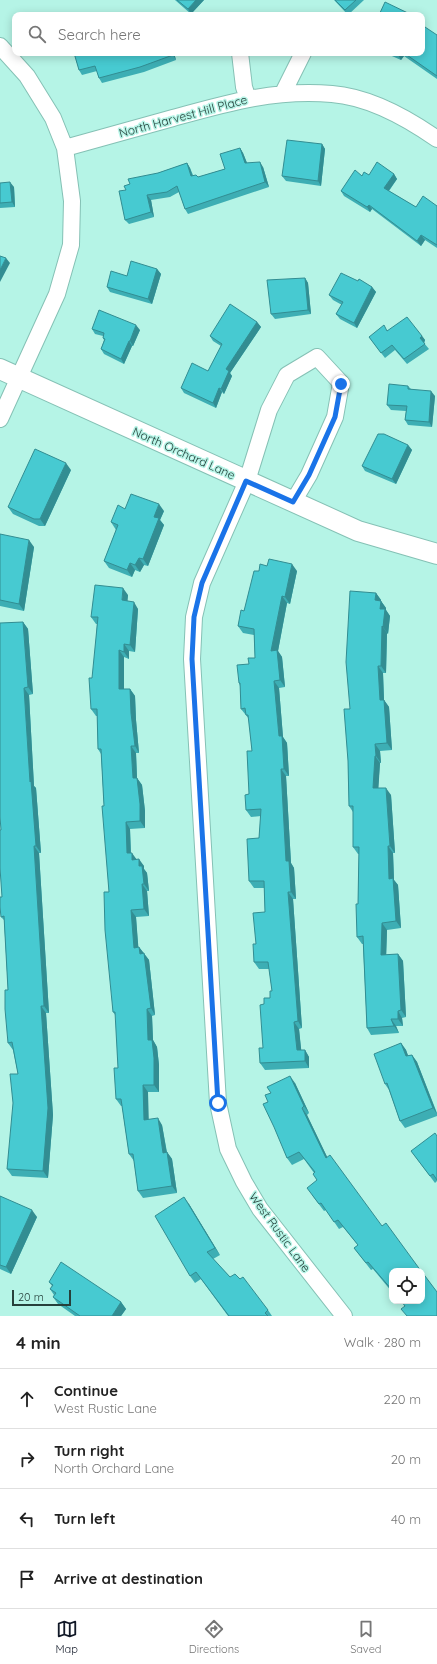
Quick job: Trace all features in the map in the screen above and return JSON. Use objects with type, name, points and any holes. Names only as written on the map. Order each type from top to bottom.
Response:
[{"type":"street","points":[[0,46],[27,76],[53,118],[65,148],[72,201],[71,245],[57,294],[0,419]]},
{"type":"street","points":[[240,56],[244,86],[248,99]]},
{"type":"street","points":[[283,93],[302,56]]},
{"type":"street","name":"North Harvest Hill Place","points":[[65,148],[236,100],[283,93],[333,94],[368,102],[415,123],[437,139]]},
{"type":"street","name":"West Rustic Lane","points":[[293,502],[309,475],[335,417],[341,384],[317,357],[288,375],[269,410],[246,481],[202,583],[194,617],[192,659],[218,1103],[228,1149],[244,1182],[260,1209],[344,1316]]},
{"type":"street","name":"North Orchard Lane","points":[[0,369],[358,531],[437,554]]},
{"type":"building","points":[[177,0],[196,0],[188,9]]},
{"type":"building","points":[[335,0],[356,0],[345,10]]},
{"type":"building","points":[[385,2],[406,12],[380,12]]},
{"type":"building","points":[[425,27],[437,35],[437,76],[408,56],[425,56]]},
{"type":"building","points":[[75,56],[170,56],[140,67],[99,78],[95,66],[79,70]]},
{"type":"building","points":[[287,140],[322,144],[318,181],[282,176]]},
{"type":"building","points":[[240,148],[245,163],[260,162],[265,182],[185,209],[177,186],[167,192],[147,195],[151,212],[125,220],[119,191],[126,190],[124,186],[130,184],[128,179],[158,173],[187,163],[191,176],[196,175],[198,177],[225,169],[220,154]]},
{"type":"building","points":[[377,162],[394,174],[384,188],[416,207],[423,196],[437,206],[437,245],[421,235],[417,241],[369,205],[367,207],[341,191],[355,170],[362,176],[364,172],[369,175]]},
{"type":"building","points":[[10,182],[12,202],[0,203],[0,183]]},
{"type":"building","points":[[0,256],[6,258],[0,270]]},
{"type":"building","points":[[131,261],[157,269],[148,299],[107,287],[111,271],[127,276]]},
{"type":"building","points":[[341,273],[358,281],[359,279],[372,287],[354,323],[336,314],[343,302],[329,295]]},
{"type":"building","points":[[305,278],[308,310],[271,314],[267,280]]},
{"type":"building","points":[[230,304],[257,322],[226,369],[229,371],[221,389],[219,388],[213,403],[181,388],[192,363],[208,371],[222,344],[210,336]]},
{"type":"building","points":[[99,310],[136,325],[121,359],[101,349],[105,339],[103,338],[104,333],[92,329]]},
{"type":"building","points":[[407,317],[422,336],[420,338],[425,344],[404,359],[392,345],[381,353],[369,337],[384,325],[387,331]]},
{"type":"building","points":[[389,384],[408,386],[408,389],[431,391],[429,422],[405,420],[407,406],[387,405]]},
{"type":"building","points":[[378,434],[384,434],[408,445],[392,479],[362,466]]},
{"type":"building","points":[[35,449],[66,463],[40,519],[34,519],[8,507]]},
{"type":"building","points":[[131,494],[159,504],[154,517],[159,518],[143,559],[139,558],[135,565],[130,563],[127,570],[104,561],[118,525],[111,522],[118,505],[125,509]]},
{"type":"building","points":[[0,534],[29,540],[19,604],[0,600]]},
{"type":"building","points":[[269,559],[292,564],[285,597],[282,596],[271,651],[277,650],[280,680],[274,681],[279,736],[282,736],[284,769],[281,769],[286,861],[289,861],[291,892],[288,892],[298,1021],[294,1022],[297,1050],[305,1050],[305,1061],[260,1063],[259,1048],[263,1048],[260,1005],[264,1004],[264,998],[270,998],[270,991],[272,991],[268,962],[254,962],[253,944],[256,944],[253,913],[265,912],[264,881],[249,881],[247,839],[259,838],[261,809],[246,810],[245,795],[249,794],[247,751],[252,751],[248,715],[246,715],[245,708],[241,709],[240,683],[237,665],[249,664],[248,658],[255,658],[254,629],[238,626],[241,610],[244,611],[254,571],[259,571],[260,564],[267,566]]},
{"type":"building","points":[[95,585],[123,588],[122,600],[134,602],[130,645],[124,644],[124,652],[119,650],[119,689],[130,689],[135,746],[131,746],[133,778],[137,778],[140,804],[140,821],[126,822],[127,853],[132,853],[132,860],[139,859],[139,866],[142,866],[144,884],[142,884],[144,909],[131,910],[134,948],[139,947],[140,954],[144,953],[151,1008],[147,1009],[148,1040],[152,1040],[154,1085],[143,1085],[144,1120],[158,1118],[163,1153],[167,1152],[172,1186],[138,1191],[133,1154],[129,1154],[121,1099],[116,1099],[114,1068],[118,1068],[115,1012],[113,1012],[105,930],[104,892],[109,892],[102,806],[104,806],[101,749],[98,749],[97,709],[91,709],[89,678],[92,678],[98,617],[91,617]]},
{"type":"building","points":[[350,591],[376,593],[375,600],[381,601],[380,609],[385,609],[383,627],[382,626],[381,666],[378,666],[380,700],[384,700],[387,743],[375,744],[376,756],[373,788],[386,788],[390,846],[388,846],[389,879],[393,878],[396,921],[382,923],[381,955],[398,954],[401,1010],[398,1011],[398,1019],[391,1019],[394,1026],[367,1028],[363,936],[357,937],[356,904],[358,904],[359,847],[353,847],[353,806],[349,806],[348,761],[344,709],[350,709],[346,662]]},
{"type":"building","points":[[23,622],[28,687],[24,688],[36,846],[34,846],[44,1006],[41,1006],[48,1108],[43,1171],[7,1169],[13,1103],[10,1074],[18,1074],[12,1042],[8,1043],[5,1009],[5,990],[8,990],[4,916],[1,917],[0,907],[0,897],[2,897],[0,868],[0,623]]},
{"type":"building","points":[[401,1043],[406,1056],[412,1055],[433,1108],[400,1121],[387,1083],[385,1084],[374,1054]]},
{"type":"building","points":[[290,1076],[304,1106],[302,1108],[326,1158],[330,1155],[382,1226],[386,1223],[419,1268],[389,1268],[389,1286],[368,1262],[366,1263],[354,1248],[358,1245],[338,1220],[334,1222],[321,1203],[319,1204],[307,1188],[317,1180],[313,1174],[315,1172],[299,1152],[287,1158],[263,1104],[268,1102],[265,1095],[271,1093],[267,1087]]},
{"type":"building","points":[[435,1133],[437,1136],[437,1180],[433,1174],[430,1176],[411,1151]]},
{"type":"building","points":[[0,1196],[32,1210],[6,1267],[0,1265]]},
{"type":"building","points":[[184,1197],[215,1248],[207,1252],[230,1277],[235,1274],[240,1279],[243,1277],[268,1310],[265,1313],[268,1316],[229,1316],[196,1272],[190,1276],[155,1216]]},
{"type":"building","points":[[61,1262],[121,1302],[112,1316],[80,1316],[53,1297],[56,1293],[50,1289],[53,1285],[49,1282]]},
{"type":"building","points":[[425,1276],[437,1292],[437,1316],[407,1316],[401,1309],[405,1306],[403,1304],[425,1304]]},
{"type":"route","points":[[218,1103],[192,659],[194,617],[202,583],[246,481],[293,502],[309,475],[335,417],[341,384]]}]
